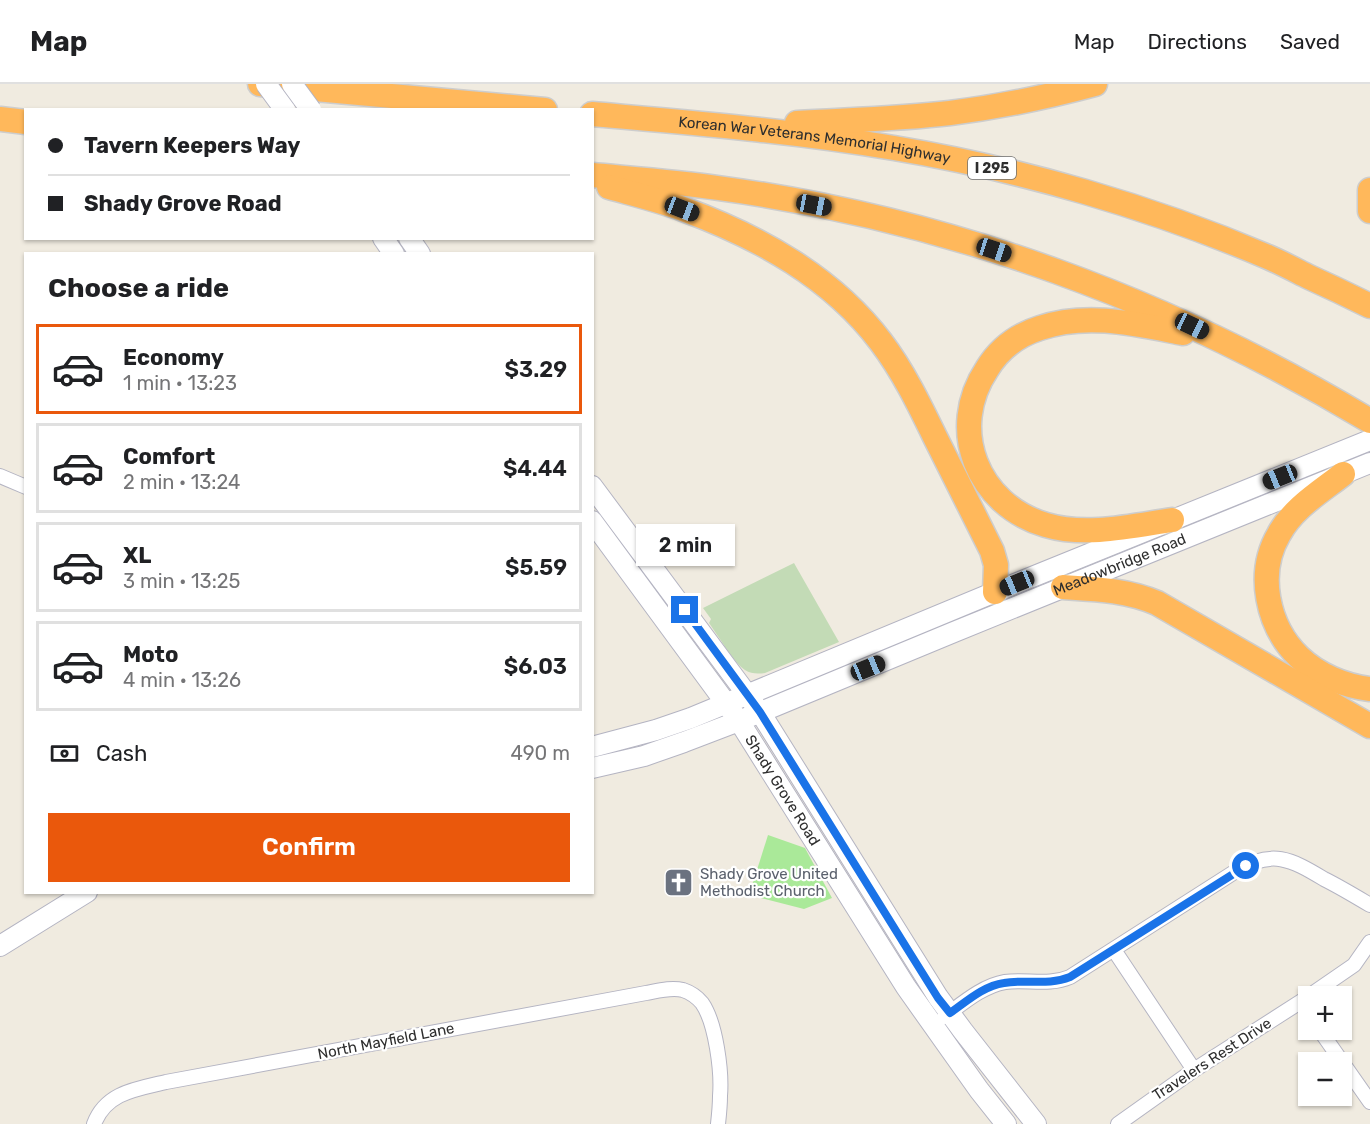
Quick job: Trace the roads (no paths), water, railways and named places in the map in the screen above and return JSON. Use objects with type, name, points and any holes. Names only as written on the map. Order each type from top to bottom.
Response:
[{"type":"highway","points":[[260,84],[523,108]]},
{"type":"highway","points":[[732,127],[949,113],[1034,99],[1095,84]]},
{"type":"highway","name":"Korean War Veterans Memorial Highway","points":[[594,114],[732,127],[896,148],[1058,184],[1218,237],[1288,266],[1370,306]]},
{"type":"highway","points":[[0,119],[24,122]]},
{"type":"highway","points":[[594,175],[731,190],[833,208],[994,250],[1065,274],[1177,319],[1286,373],[1370,421]]},
{"type":"highway","points":[[594,183],[682,209],[743,235],[816,277],[850,307],[881,341],[914,393],[992,551],[996,565],[995,592]]},
{"type":"highway","points":[[1370,190],[1370,211]]},
{"type":"highway","points":[[1172,520],[1108,529],[1075,530],[1048,526],[1021,515],[996,495],[977,466],[970,440],[970,407],[980,378],[998,353],[1027,333],[1053,324],[1107,320],[1222,340]]},
{"type":"highway","points":[[1343,474],[1299,509],[1279,533],[1268,562],[1267,593],[1283,637],[1300,657],[1312,668],[1328,677],[1345,684],[1370,688]]},
{"type":"highway","points":[[1063,587],[1117,591],[1157,603],[1370,726]]},
{"type":"main road","points":[[266,84],[284,108]]},
{"type":"main road","points":[[292,84],[310,108]]},
{"type":"main road","name":"Meadowbridge Road","points":[[594,746],[656,730],[727,703],[1370,440]]},
{"type":"main road","name":"Meadowbridge Road","points":[[594,768],[644,756],[740,721],[1370,463]]},
{"type":"main road","name":"Shady Grove Road","points":[[594,489],[748,694],[938,998],[1036,1124]]},
{"type":"main road","name":"Shady Grove Road","points":[[594,524],[740,721],[900,977],[932,1025],[1006,1124]]},
{"type":"main road","points":[[0,945],[84,894]]},
{"type":"street","points":[[0,476],[24,487]]},
{"type":"street","points":[[932,1025],[986,988],[996,984],[1063,980],[1078,973],[1246,866],[1266,859],[1294,862],[1370,905]]},
{"type":"street","name":"Travelers Rest Drive","points":[[1327,986],[1354,965],[1370,942]]},
{"type":"street","points":[[1114,950],[1194,1070]]},
{"type":"street","name":"North Mayfield Lane","points":[[94,1124],[103,1108],[122,1093],[166,1082],[672,989],[693,994],[702,1004],[712,1026],[720,1071],[721,1096],[718,1124]]},
{"type":"street","name":"Travelers Rest Drive","points":[[1118,1124],[1194,1070],[1298,1007]]},
{"type":"street","points":[[1327,1040],[1370,1102]]},
{"type":"place","name":"Shady Grove United Methodist Church","points":[[679,883]]}]
